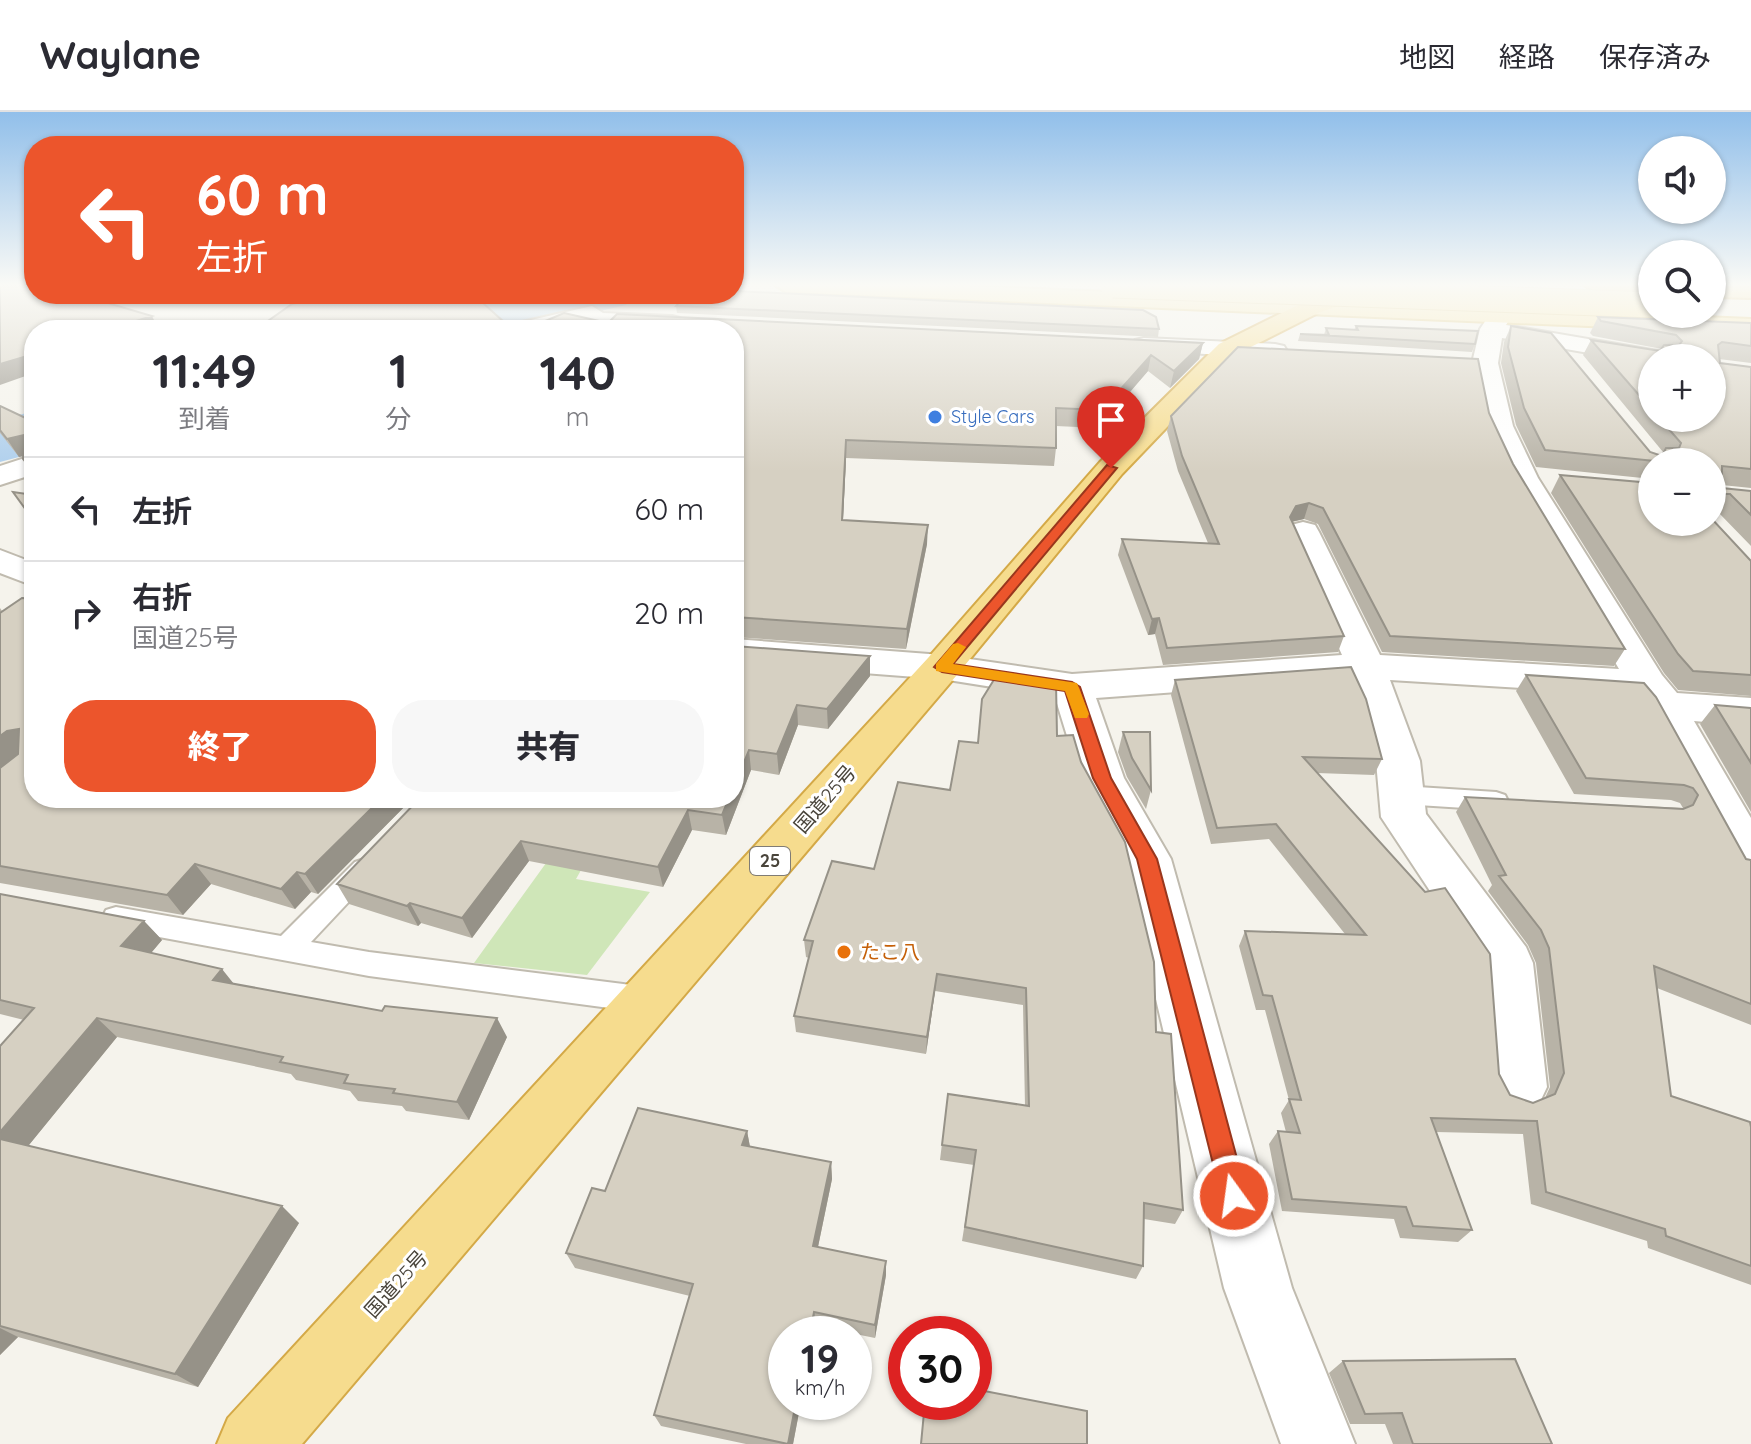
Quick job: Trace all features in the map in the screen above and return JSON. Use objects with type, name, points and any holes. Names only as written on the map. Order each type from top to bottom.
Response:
[{"type":"highway","name":"国道25号","points":[[254,1444],[942,667],[1111,468],[1228,349],[1235,347]]},
{"type":"street","points":[[1190,347],[1228,349]]},
{"type":"street","points":[[1489,347],[1485,363],[1499,426],[1538,480],[1751,860]]},
{"type":"street","points":[[1560,347],[1583,375]]},
{"type":"street","points":[[1601,347],[1638,354]]},
{"type":"street","points":[[1454,361],[1485,363]]},
{"type":"street","points":[[0,476],[24,468]]},
{"type":"street","points":[[1303,532],[1366,666],[1398,761],[1404,817],[1507,963],[1518,1087]]},
{"type":"street","points":[[0,560],[24,571]]},
{"type":"street","points":[[744,652],[942,667],[1072,687],[1366,666],[1656,695],[1751,712]]},
{"type":"street","points":[[1072,687],[1102,778],[1147,859],[1258,1288],[1318,1444]]},
{"type":"lane","points":[[1402,795],[1512,802]]},
{"type":"lane","points":[[286,949],[380,852]]},
{"type":"lane","points":[[90,913],[369,964],[647,1000]]},
{"type":"green space","points":[[567,834],[598,840],[576,879],[650,892],[587,975],[474,963]]},
{"type":"building","points":[[0,347],[24,347],[24,357],[0,364]]},
{"type":"building","points":[[744,347],[1199,347],[1174,371],[1151,355],[1102,410],[1056,408],[1056,448],[846,440],[842,520],[928,525],[907,629],[744,618]]},
{"type":"building","points":[[1238,347],[1478,359],[1489,413],[1513,464],[1625,649],[1390,636],[1323,508],[1309,503],[1296,506],[1290,517],[1344,636],[1167,648],[1159,618],[1152,619],[1122,539],[1219,544],[1182,456],[1171,416]]},
{"type":"building","points":[[1508,347],[1563,347],[1647,448],[1638,448],[1638,459],[1545,450],[1524,408]]},
{"type":"building","points":[[1597,347],[1638,347],[1638,394]]},
{"type":"building","points":[[1726,364],[1751,367],[1751,469],[1726,466],[1726,448],[1679,448],[1681,443],[1671,432],[1726,432]]},
{"type":"building","points":[[0,406],[24,417],[24,435],[7,439],[0,430]]},
{"type":"building","points":[[1560,475],[1638,482],[1638,536],[1726,534],[1751,561],[1751,675],[1693,671],[1678,654]]},
{"type":"building","points":[[1726,488],[1751,491],[1751,515],[1730,494],[1726,494]]},
{"type":"building","points":[[13,492],[24,494],[24,507]]},
{"type":"building","points":[[24,598],[24,808],[372,808],[305,874],[297,872],[281,889],[195,864],[167,895],[0,866],[0,768],[18,754],[19,729],[0,736],[0,613]]},
{"type":"building","points":[[744,647],[870,656],[827,709],[797,705],[777,754],[749,750],[744,762]]},
{"type":"building","points":[[1351,667],[1366,699],[1382,759],[1303,757],[1425,892],[1445,888],[1490,954],[1499,1074],[1510,1095],[1533,1103],[1555,1094],[1564,1073],[1549,948],[1541,930],[1499,876],[1506,875],[1465,797],[1683,809],[1693,805],[1698,795],[1693,788],[1684,785],[1586,778],[1526,675],[1644,683],[1656,697],[1746,859],[1751,860],[1751,1004],[1654,966],[1671,1096],[1750,1122],[1751,1266],[1666,1236],[1665,1229],[1546,1192],[1537,1121],[1431,1118],[1472,1230],[1413,1226],[1406,1207],[1292,1199],[1278,1131],[1300,1133],[1289,1099],[1301,1100],[1272,996],[1263,995],[1245,931],[1366,935],[1276,824],[1217,828],[1175,680]]},
{"type":"building","points":[[995,678],[1056,683],[1057,736],[1073,735],[1081,762],[1125,842],[1154,962],[1156,1032],[1171,1034],[1183,1210],[1144,1203],[1143,1266],[965,1227],[976,1150],[942,1145],[948,1094],[1029,1106],[1026,988],[937,974],[927,1037],[794,1016],[813,941],[804,940],[832,861],[874,869],[898,782],[950,790],[959,741],[978,743],[982,699]]},
{"type":"building","points":[[1715,705],[1751,708],[1751,763]]},
{"type":"building","points":[[1123,732],[1150,732],[1151,790],[1132,758]]},
{"type":"building","points":[[410,808],[725,808],[722,815],[688,810],[658,867],[521,841],[462,918],[410,903],[407,906],[337,884]]},
{"type":"building","points":[[0,894],[144,921],[121,946],[222,969],[213,980],[382,1011],[385,1006],[497,1018],[457,1102],[393,1093],[395,1089],[344,1083],[348,1075],[280,1062],[283,1057],[97,1018],[0,1132],[0,1046],[34,1008],[0,1000]]},
{"type":"building","points":[[638,1108],[747,1131],[742,1145],[831,1162],[813,1246],[886,1261],[875,1325],[872,1324],[872,1316],[833,1316],[814,1312],[813,1316],[768,1316],[768,1420],[793,1420],[788,1444],[654,1415],[693,1284],[566,1253],[592,1188],[605,1191]]},
{"type":"building","points":[[0,1139],[282,1206],[175,1374],[0,1326]]},
{"type":"building","points":[[1515,1359],[1552,1444],[1413,1444],[1402,1413],[1365,1414],[1343,1361]]},
{"type":"building","points":[[992,1393],[1087,1411],[1087,1444],[921,1444],[923,1420],[992,1420]]},
{"type":"waterway","points":[[0,442],[24,434]]},
{"type":"slow traffic","points":[[958,647],[942,667],[1072,687],[1081,714]]},
{"type":"place","name":"Style Cars","points":[[935,417]]},
{"type":"place","name":"たこ八","points":[[844,952]]},
{"type":"route","points":[[1111,468],[942,667],[1072,687],[1102,778],[1147,859],[1234,1196]]}]
